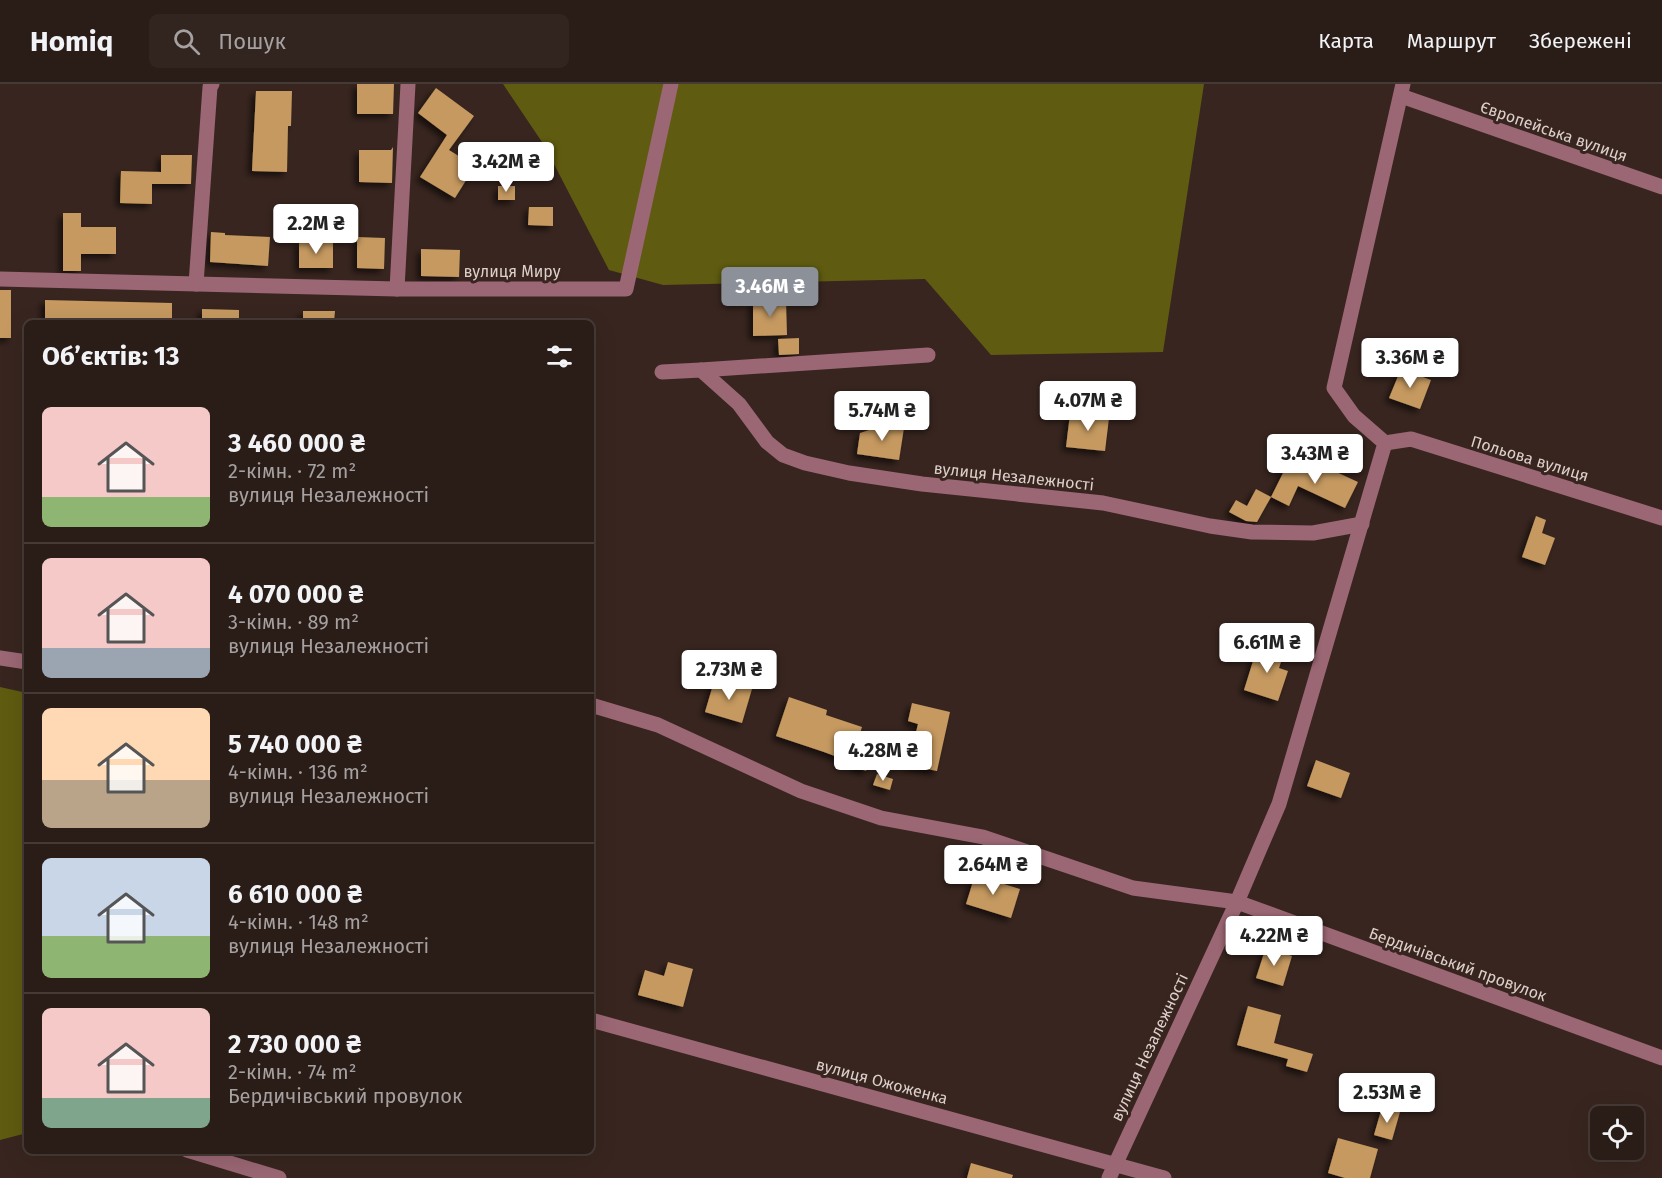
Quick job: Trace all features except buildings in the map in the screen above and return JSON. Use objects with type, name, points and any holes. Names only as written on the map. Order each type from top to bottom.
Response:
[{"type":"street","points":[[196,284],[212,84]]},
{"type":"street","points":[[397,289],[408,84]]},
{"type":"street","name":"вулиця Миру","points":[[0,279],[397,289],[626,289],[670,84]]},
{"type":"street","points":[[1385,444],[1354,416],[1334,388],[1402,90]]},
{"type":"street","name":"Європейська вулиця","points":[[1402,90],[1662,188]]},
{"type":"street","points":[[662,372],[928,355]]},
{"type":"street","name":"вулиця Незалежності","points":[[701,370],[739,404],[767,442],[783,456],[805,463],[849,473],[922,484],[1103,503],[1210,526],[1252,532],[1313,533],[1362,524]]},
{"type":"street","name":"Польова вулиця","points":[[1385,444],[1411,440],[1662,518]]},
{"type":"street","name":"вулиця Незалежності","points":[[1112,1171],[1237,902],[1278,804],[1385,444]]},
{"type":"street","points":[[0,658],[24,662]]},
{"type":"street","name":"Бердичівський провулок","points":[[594,706],[658,725],[801,791],[881,818],[983,837],[1133,888],[1237,902],[1662,1058]]},
{"type":"street","name":"вулиця Ожоженка","points":[[594,1021],[1112,1171],[1164,1178]]},
{"type":"street","points":[[200,1154],[279,1178]]},
{"type":"shaded area","points":[[503,84],[1204,84],[1163,352],[991,355],[925,279],[663,285],[609,270],[544,145]]},
{"type":"shaded area","points":[[0,687],[24,692],[24,1134],[0,1140]]}]
